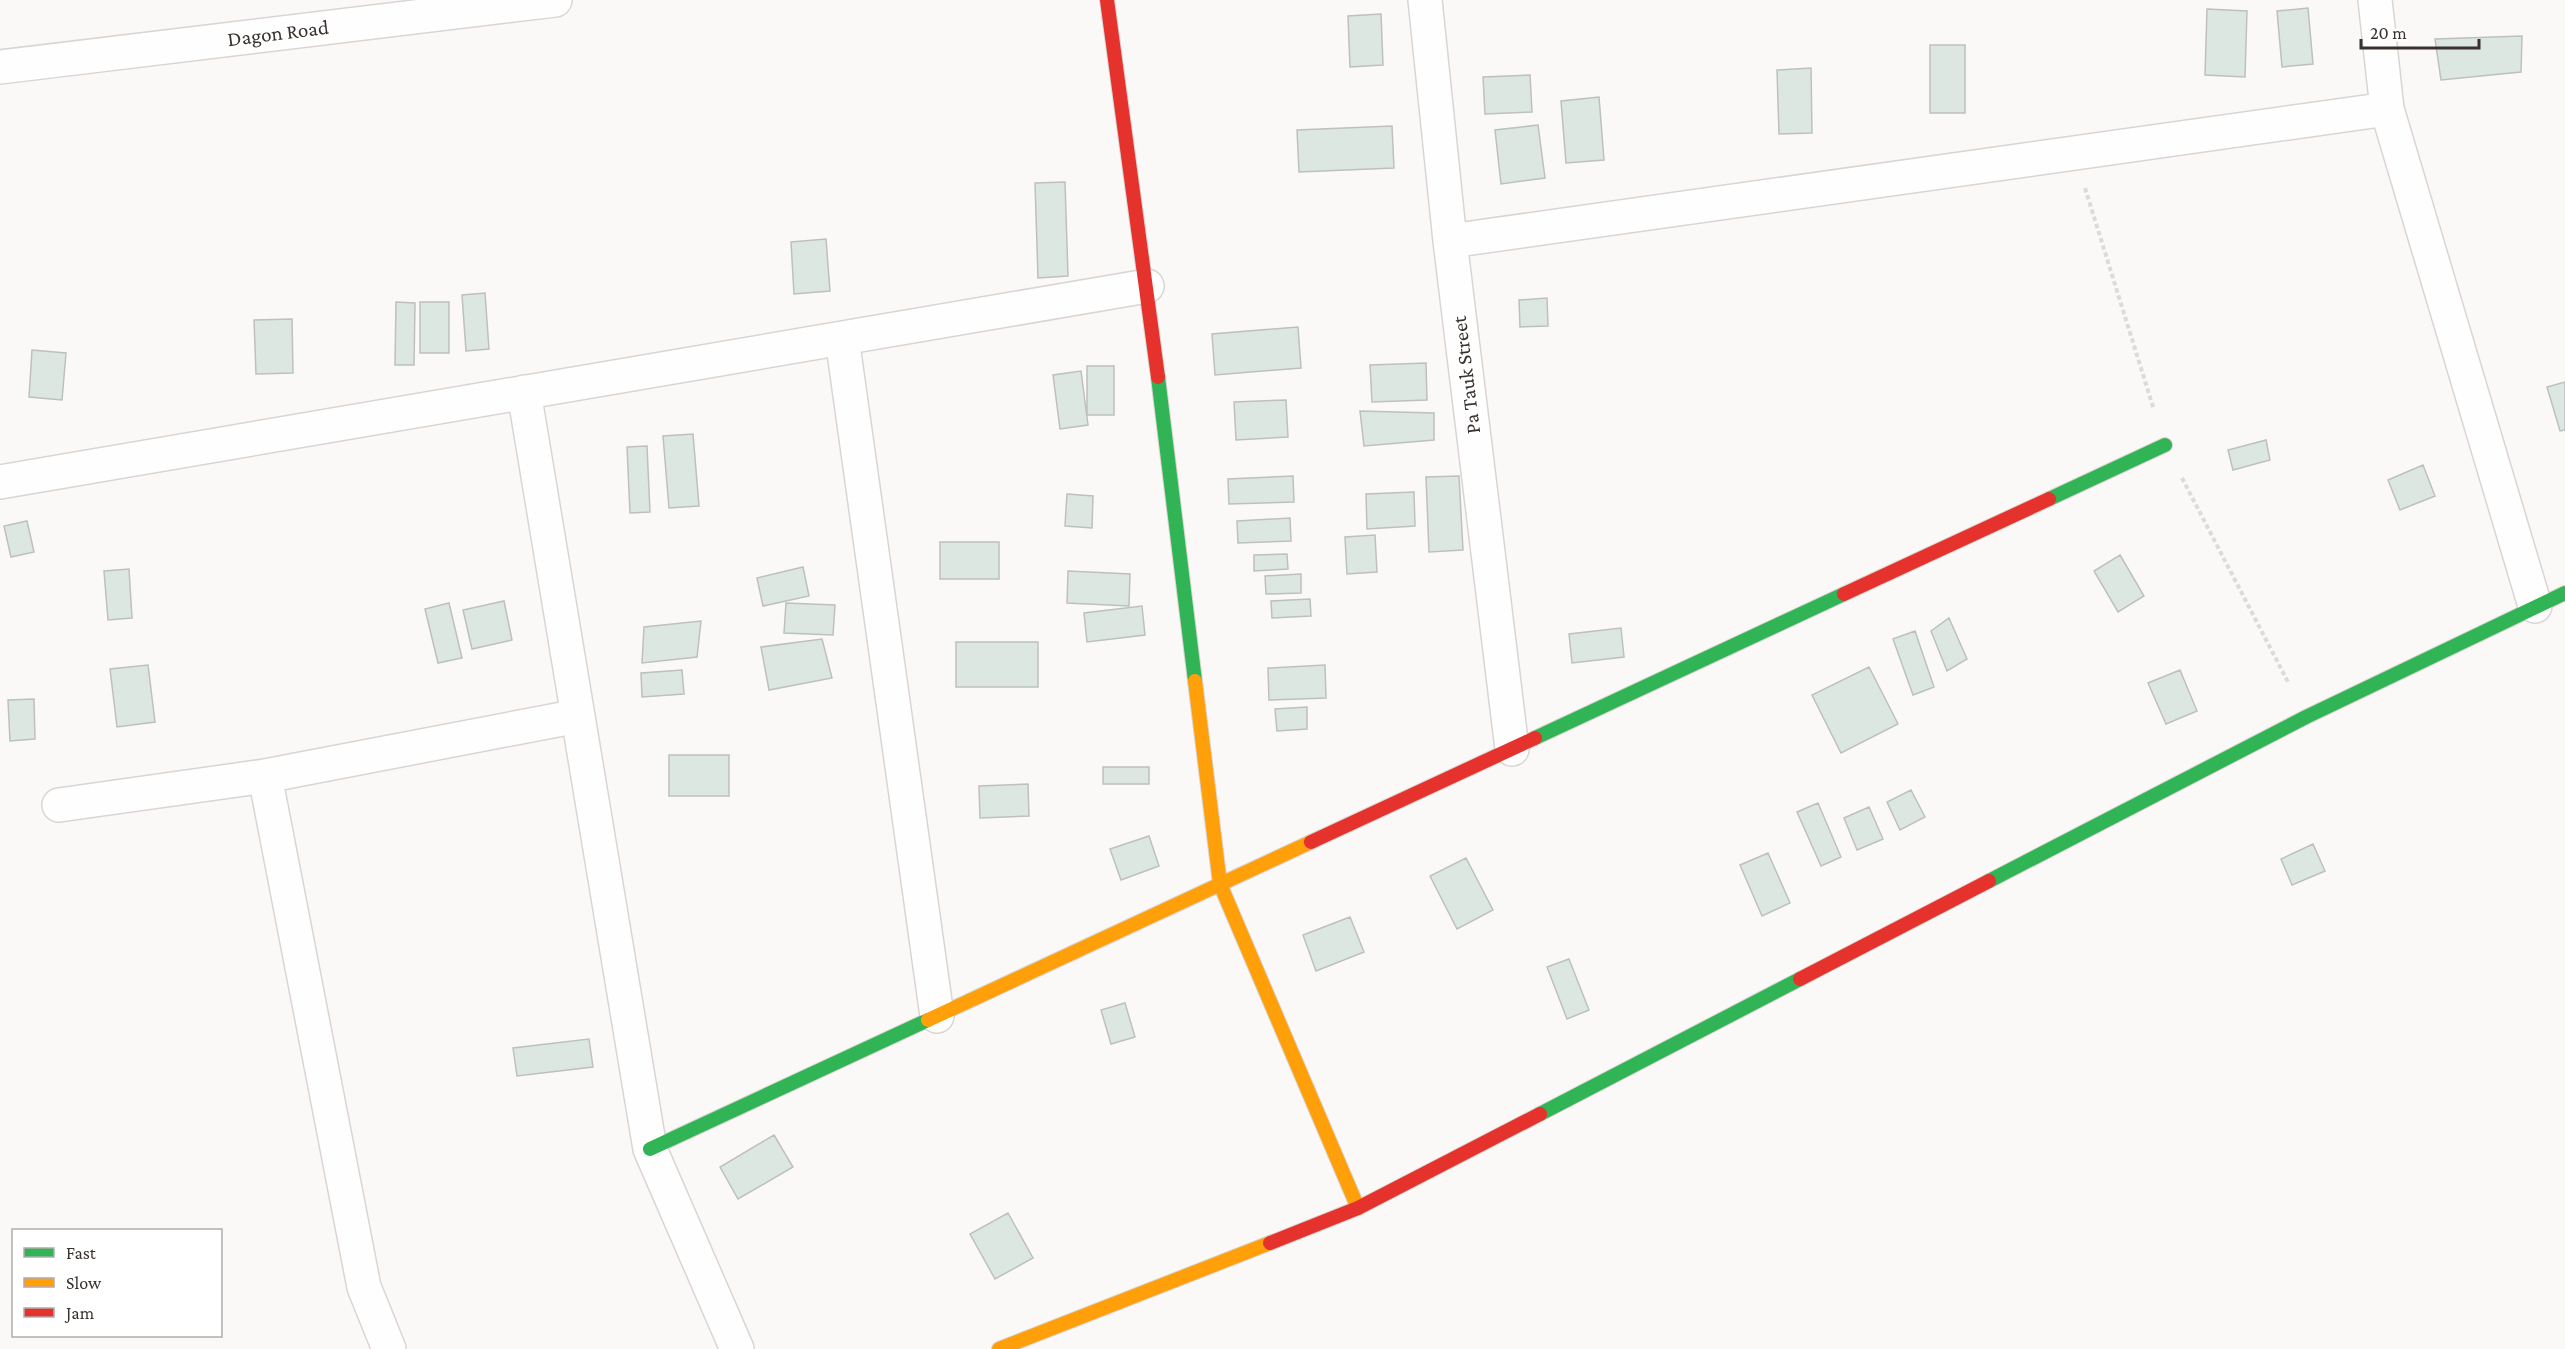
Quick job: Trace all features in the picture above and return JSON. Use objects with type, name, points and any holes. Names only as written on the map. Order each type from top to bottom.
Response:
[{"type":"street","name":"Dagon Road","points":[[0,67],[555,0]]},
{"type":"street","points":[[1107,0],[1147,286],[1220,884],[1358,1208]]},
{"type":"street","name":"Pa Tauk Street","points":[[1425,0],[1450,241],[1512,749]]},
{"type":"street","points":[[2375,0],[2387,109],[2535,606]]},
{"type":"street","points":[[1450,241],[2387,109]]},
{"type":"street","points":[[0,482],[1147,286]]},
{"type":"street","points":[[842,338],[937,1016]]},
{"type":"street","points":[[524,392],[650,1149],[737,1349]]},
{"type":"street","points":[[650,1149],[2166,445]]},
{"type":"street","points":[[999,1349],[1358,1208],[2306,717],[2565,593]]},
{"type":"street","points":[[58,805],[265,776],[578,716]]},
{"type":"street","points":[[265,776],[363,1287],[389,1349]]},
{"type":"building","points":[[2308,8],[2313,64],[2282,67],[2277,11]]},
{"type":"building","points":[[2207,9],[2247,11],[2245,77],[2205,75]]},
{"type":"building","points":[[1381,14],[1383,65],[1350,67],[1348,16]]},
{"type":"building","points":[[2522,36],[2521,72],[2441,80],[2435,39]]},
{"type":"building","points":[[1930,45],[1965,45],[1965,113],[1930,113]]},
{"type":"building","points":[[1811,68],[1812,133],[1779,134],[1777,70]]},
{"type":"building","points":[[1530,75],[1532,112],[1485,114],[1483,77]]},
{"type":"building","points":[[1599,97],[1604,160],[1566,163],[1561,101]]},
{"type":"building","points":[[1538,125],[1545,178],[1501,184],[1495,130]]},
{"type":"building","points":[[1392,126],[1394,168],[1299,172],[1297,130]]},
{"type":"building","points":[[1065,182],[1068,276],[1038,278],[1035,183]]},
{"type":"building","points":[[826,239],[830,291],[794,294],[791,242]]},
{"type":"building","points":[[485,293],[489,349],[466,351],[462,295]]},
{"type":"building","points":[[1547,298],[1548,326],[1520,327],[1519,300]]},
{"type":"building","points":[[396,302],[415,303],[414,365],[395,365]]},
{"type":"building","points":[[420,302],[449,302],[449,353],[420,353]]},
{"type":"building","points":[[292,319],[293,373],[256,374],[254,320]]},
{"type":"building","points":[[1298,327],[1301,368],[1215,375],[1212,334]]},
{"type":"building","points":[[32,350],[66,353],[62,400],[29,397]]},
{"type":"building","points":[[1426,363],[1427,400],[1372,402],[1370,365]]},
{"type":"building","points":[[1087,366],[1114,366],[1114,415],[1087,415]]},
{"type":"building","points":[[1081,371],[1088,425],[1060,429],[1053,375]]},
{"type":"building","points":[[2565,382],[2565,430],[2560,431],[2547,387]]},
{"type":"building","points":[[1286,400],[1288,437],[1236,440],[1234,402]]},
{"type":"building","points":[[1360,411],[1434,413],[1434,440],[1364,446]]},
{"type":"building","points":[[693,434],[699,506],[669,508],[663,436]]},
{"type":"building","points":[[2266,440],[2270,460],[2233,470],[2228,450]]},
{"type":"building","points":[[647,446],[650,512],[630,513],[627,447]]},
{"type":"building","points":[[2423,465],[2435,496],[2400,510],[2388,480]]},
{"type":"building","points":[[1293,476],[1294,502],[1229,504],[1228,479]]},
{"type":"building","points":[[1459,476],[1463,550],[1429,552],[1426,477]]},
{"type":"building","points":[[1414,492],[1415,526],[1367,529],[1366,494]]},
{"type":"building","points":[[1067,494],[1093,496],[1092,528],[1065,526]]},
{"type":"building","points":[[1290,518],[1291,541],[1238,543],[1237,521]]},
{"type":"building","points":[[27,521],[34,552],[11,557],[4,526]]},
{"type":"building","points":[[1375,535],[1377,572],[1347,574],[1345,537]]},
{"type":"building","points":[[940,542],[999,542],[999,579],[940,579]]},
{"type":"building","points":[[1287,554],[1288,569],[1254,571],[1254,555]]},
{"type":"building","points":[[2120,555],[2144,596],[2118,612],[2094,571]]},
{"type":"building","points":[[803,567],[809,596],[763,606],[757,578]]},
{"type":"building","points":[[129,569],[132,618],[108,620],[104,571]]},
{"type":"building","points":[[1068,571],[1130,574],[1129,606],[1067,603]]},
{"type":"building","points":[[1301,574],[1301,593],[1266,594],[1265,576]]},
{"type":"building","points":[[1310,599],[1311,616],[1272,618],[1271,601]]},
{"type":"building","points":[[504,601],[512,640],[472,649],[463,610]]},
{"type":"building","points":[[449,603],[462,658],[438,663],[425,609]]},
{"type":"building","points":[[786,603],[835,605],[833,635],[784,633]]},
{"type":"building","points":[[1142,606],[1145,635],[1087,642],[1084,613]]},
{"type":"building","points":[[1949,618],[1967,659],[1947,671],[1931,631]]},
{"type":"building","points":[[701,621],[697,657],[642,663],[644,627]]},
{"type":"building","points":[[1621,628],[1624,657],[1572,663],[1569,634]]},
{"type":"building","points":[[1915,631],[1934,687],[1913,695],[1893,639]]},
{"type":"building","points":[[822,639],[832,678],[769,690],[761,647]]},
{"type":"building","points":[[956,642],[1038,642],[1038,687],[956,687]]},
{"type":"building","points":[[148,665],[155,722],[117,727],[110,669]]},
{"type":"building","points":[[1325,665],[1326,698],[1269,700],[1268,668]]},
{"type":"building","points":[[1869,667],[1898,724],[1841,753],[1812,695]]},
{"type":"building","points":[[682,670],[684,694],[642,697],[641,673]]},
{"type":"building","points":[[2180,670],[2197,711],[2166,724],[2148,683]]},
{"type":"building","points":[[34,699],[35,739],[10,741],[8,700]]},
{"type":"building","points":[[1307,707],[1307,729],[1277,731],[1275,709]]},
{"type":"building","points":[[669,755],[729,755],[729,796],[669,796]]},
{"type":"building","points":[[1103,767],[1149,767],[1149,784],[1103,784]]},
{"type":"building","points":[[1028,784],[1029,816],[980,818],[979,786]]},
{"type":"building","points":[[1911,790],[1925,817],[1900,830],[1887,802]]},
{"type":"building","points":[[1818,803],[1841,857],[1821,866],[1797,812]]},
{"type":"building","points":[[1869,807],[1883,839],[1857,850],[1844,818]]},
{"type":"building","points":[[1149,836],[1159,866],[1121,880],[1110,849]]},
{"type":"building","points":[[2313,844],[2325,871],[2292,885],[2281,859]]},
{"type":"building","points":[[1768,853],[1790,903],[1762,916],[1740,865]]},
{"type":"building","points":[[1466,858],[1493,910],[1457,929],[1430,876]]},
{"type":"building","points":[[1350,917],[1364,952],[1316,971],[1303,935]]},
{"type":"building","points":[[1569,959],[1589,1010],[1567,1019],[1547,967]]},
{"type":"building","points":[[1125,1003],[1135,1037],[1111,1044],[1101,1010]]},
{"type":"building","points":[[589,1039],[593,1067],[517,1076],[513,1048]]},
{"type":"building","points":[[774,1135],[793,1167],[738,1199],[720,1167]]},
{"type":"building","points":[[1008,1213],[1033,1258],[995,1279],[970,1234]]},
{"type":"traffic: fast","points":[[1158,377],[1195,681]]},
{"type":"traffic: fast","points":[[2049,499],[2165,445]]},
{"type":"traffic: fast","points":[[1989,881],[2306,717],[2565,593]]},
{"type":"traffic: fast","points":[[1535,738],[1844,594]]},
{"type":"traffic: fast","points":[[1540,1114],[1800,979]]},
{"type":"traffic: fast","points":[[650,1149],[928,1020]]},
{"type":"traffic: slow","points":[[1195,681],[1220,884],[1358,1208]]},
{"type":"traffic: slow","points":[[928,1020],[1311,842]]},
{"type":"traffic: slow","points":[[999,1349],[1270,1243]]},
{"type":"traffic: jam","points":[[1107,0],[1158,377]]},
{"type":"traffic: jam","points":[[1844,594],[2049,499]]},
{"type":"traffic: jam","points":[[1311,842],[1535,738]]},
{"type":"traffic: jam","points":[[1800,979],[1989,881]]},
{"type":"traffic: jam","points":[[1270,1243],[1358,1208],[1540,1114]]}]
